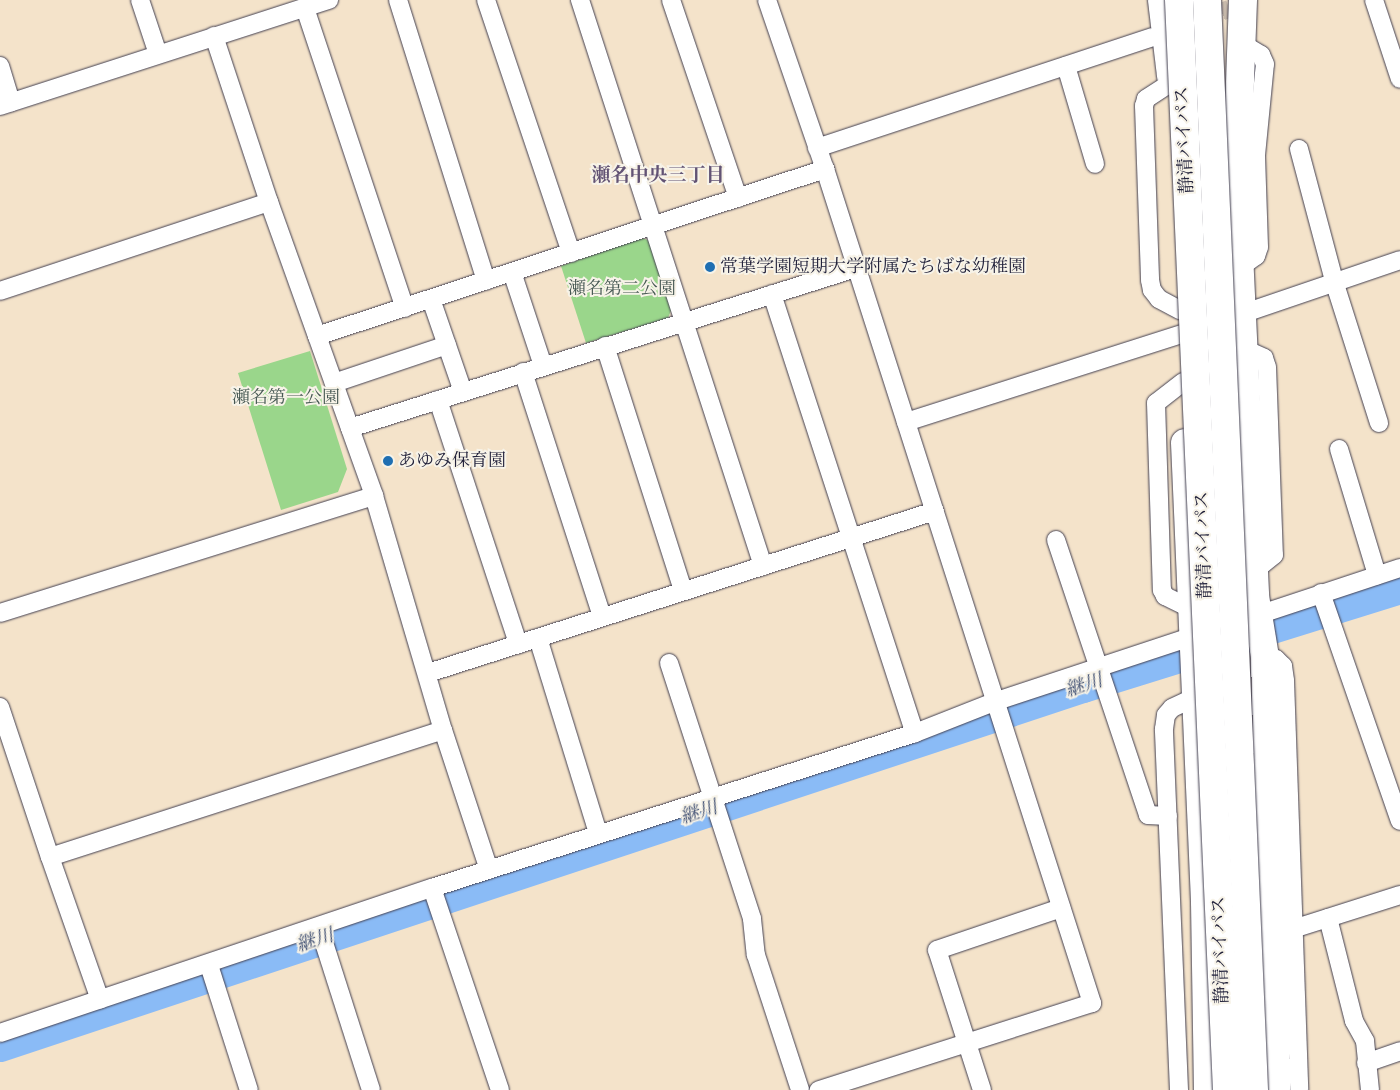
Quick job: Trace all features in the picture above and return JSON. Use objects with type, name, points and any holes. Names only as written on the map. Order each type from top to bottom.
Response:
[{"type":"highway","points":[[1167,1],[1177,82],[1180,323],[1192,637],[1205,902],[1208,1090]]},
{"type":"highway","points":[[1233,2],[1243,44],[1236,190],[1238,268],[1254,571],[1258,615],[1265,656],[1276,1090]]},
{"type":"highway","name":"静清バイパス","points":[[1233,2],[1218,250],[1254,1090]]},
{"type":"highway","name":"静清バイパス","points":[[1177,82],[1227,1090]]},
{"type":"street","points":[[140,0],[158,54]]},
{"type":"street","points":[[0,66],[6,104],[329,0]]},
{"type":"street","points":[[398,0],[486,281]]},
{"type":"street","points":[[486,0],[571,253]]},
{"type":"street","points":[[580,0],[682,322],[763,566]]},
{"type":"street","points":[[671,0],[738,198]]},
{"type":"street","points":[[767,0],[825,169],[994,702],[1092,1003],[966,1044],[862,1083],[820,1090]]},
{"type":"street","points":[[1374,0],[1400,79]]},
{"type":"street","points":[[306,8],[405,308]]},
{"type":"street","points":[[214,36],[269,202],[374,496],[444,730],[489,870]]},
{"type":"street","points":[[817,148],[1152,38]]},
{"type":"street","points":[[1066,66],[1095,164]]},
{"type":"street","points":[[1299,149],[1334,281],[1379,423]]},
{"type":"street","points":[[317,336],[825,169]]},
{"type":"street","points":[[0,291],[269,202]]},
{"type":"street","points":[[906,422],[1180,323],[1241,315],[1334,281],[1400,260]]},
{"type":"street","points":[[350,428],[856,268]]},
{"type":"street","points":[[512,272],[543,366]]},
{"type":"street","points":[[772,294],[915,733]]},
{"type":"street","points":[[431,299],[463,392]]},
{"type":"street","points":[[334,383],[447,345]]},
{"type":"street","points":[[605,346],[683,592]]},
{"type":"street","points":[[523,372],[602,617]]},
{"type":"street","points":[[438,400],[518,644]]},
{"type":"street","points":[[1339,448],[1377,575]]},
{"type":"street","points":[[0,613],[374,496]]},
{"type":"street","points":[[428,673],[935,511]]},
{"type":"street","points":[[1056,540],[1097,668],[1148,815],[1168,816]]},
{"type":"street","points":[[0,1033],[209,965],[598,833],[915,733],[994,702],[1400,568]]},
{"type":"street","points":[[1321,593],[1400,822]]},
{"type":"street","points":[[538,638],[598,833]]},
{"type":"street","points":[[1265,656],[1276,658],[1283,666],[1299,1090]]},
{"type":"street","points":[[669,663],[752,919],[756,955],[800,1090]]},
{"type":"street","points":[[1179,1090],[1168,816],[1166,714],[1172,708],[1196,697]]},
{"type":"street","points":[[0,707],[3,727],[100,1000]]},
{"type":"street","points":[[50,857],[444,730]]},
{"type":"street","points":[[432,888],[500,1090]]},
{"type":"street","points":[[1293,929],[1400,894]]},
{"type":"street","points":[[982,1090],[938,950],[1061,908]]},
{"type":"street","points":[[1328,918],[1354,1021],[1365,1041],[1370,1090]]},
{"type":"street","points":[[319,927],[371,1090]]},
{"type":"street","points":[[209,965],[249,1090]]},
{"type":"street","points":[[1366,1063],[1400,1051]]},
{"type":"green space","name":"瀬名第二公園","points":[[642,238],[650,241],[672,308],[668,318],[586,343],[561,266]]},
{"type":"green space","name":"瀬名第一公園","points":[[310,351],[347,469],[338,492],[281,510],[238,373]]},
{"type":"waterway","name":"継川","points":[[0,1045],[1083,686],[1400,587]]},
{"type":"tunnel","points":[[1171,30],[1229,9]]},
{"type":"place","name":"常葉学園短期大学附属たちばな幼稚園","points":[[710,267]]},
{"type":"place","name":"あゆみ保育園","points":[[388,461]]},
{"type":"district","name":"瀬名中央三丁目","points":[[658,176]]}]
